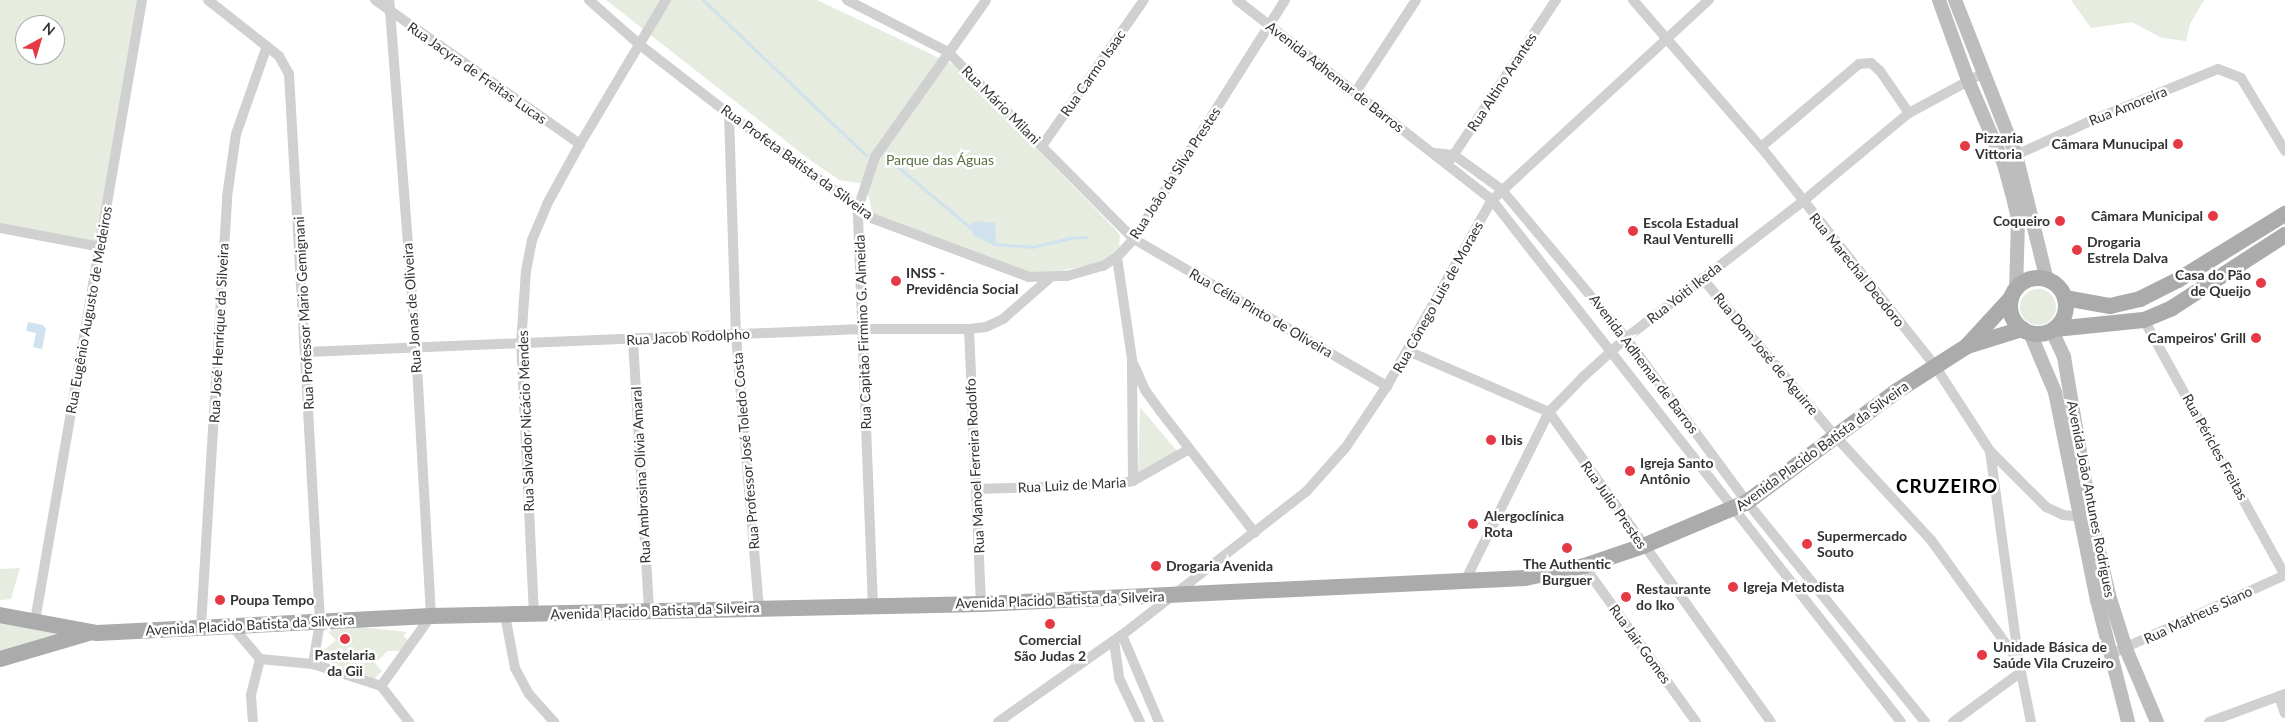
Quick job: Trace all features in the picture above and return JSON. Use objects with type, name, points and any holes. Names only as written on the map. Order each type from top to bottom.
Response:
[{"type":"main road","points":[[2065,298],[2110,306],[2140,299],[2178,280],[2285,214]]},
{"type":"main road","points":[[2054,330],[2065,315],[2065,298],[2061,290],[2047,280],[2030,280],[2013,294],[2012,315],[2026,331],[2054,330],[2144,320],[2172,308],[2285,235]]},
{"type":"main road","name":"Avenida Placido Batista da Silveira","points":[[0,659],[89,633],[201,626],[431,616],[981,604],[1464,583],[1526,578],[1584,566],[1643,546],[1741,505],[1935,366],[1967,346],[2013,294]]},
{"type":"main road","name":"Avenida Placido Batista da Silveira","points":[[1967,346],[2026,331]]},
{"type":"main road","name":"Avenida Placido Batista da Silveira","points":[[0,615],[89,633]]},
{"type":"street","name":"Rua Eugênio Augusto de Medeiros","points":[[35,621],[101,247],[142,0]]},
{"type":"street","name":"Rua Professor Mario Gemignani","points":[[208,0],[284,61],[289,74],[307,352],[320,622],[313,664]]},
{"type":"street","name":"Rua Jacyra de Freitas Lucas","points":[[375,0],[580,144]]},
{"type":"street","name":"Rua Jonas de Oliveira","points":[[389,0],[416,348],[431,616]]},
{"type":"street","name":"Rua Profeta Batista da Silveira","points":[[590,0],[640,45],[729,114],[874,219],[1029,277],[1051,277],[1096,268],[1117,257]]},
{"type":"street","name":"Rua Salvador Nicácio Mendes","points":[[534,615],[521,344],[526,270],[532,240],[547,204],[580,144],[666,0]]},
{"type":"street","name":"Rua Mário Milani","points":[[846,0],[948,52],[1134,239]]},
{"type":"street","name":"Rua Capitão Firmino G. Almeida","points":[[874,607],[858,208],[875,157],[986,0]]},
{"type":"street","name":"Rua Carmo Isaac","points":[[1042,146],[1144,0]]},
{"type":"street","name":"Avenida Adhemar de Barros","points":[[1237,0],[1492,200],[1555,278],[1609,352],[1850,629],[1925,722]]},
{"type":"street","name":"Rua João da Silva Prestes","points":[[1117,257],[1134,239],[1285,0]]},
{"type":"street","points":[[1355,93],[1416,0]]},
{"type":"street","name":"Rua Altino Arantes","points":[[1447,164],[1556,0]]},
{"type":"street","name":"Rua Marechal Deodoro","points":[[1633,0],[1761,148],[1802,202],[1935,366],[1990,451],[2046,507],[2063,515],[2085,517]]},
{"type":"street","name":"Rua Cônego Luis de Moraes","points":[[998,722],[1118,638],[1306,492],[1346,447],[1387,386],[1492,200],[1709,0]]},
{"type":"street","points":[[1939,0],[1968,80],[2004,164],[2019,192],[2047,280]]},
{"type":"street","points":[[1955,0],[2016,155],[2019,192],[2013,294]]},
{"type":"street","name":"Rua José Henrique da Silveira","points":[[201,626],[227,197],[236,134],[267,46]]},
{"type":"street","points":[[1761,148],[1859,64],[1871,63],[1880,71],[1909,113]]},
{"type":"street","name":"Rua Amoreira","points":[[2016,155],[2088,122],[2218,69],[2241,78],[2285,151]]},
{"type":"street","name":"Rua Yoiti Ikeda","points":[[1464,583],[1549,412],[1609,352],[1802,202],[1909,113],[1983,73]]},
{"type":"street","name":"Rua Professor José Toledo Costa","points":[[729,114],[736,335],[759,608]]},
{"type":"street","name":"Avenida Adhemar de Barros","points":[[1433,153],[1454,155],[1502,189],[1626,338],[1836,639],[1901,722]]},
{"type":"street","points":[[0,228],[101,247]]},
{"type":"street","name":"Rua Célia Pinto de Oliveira","points":[[1134,239],[1387,386]]},
{"type":"street","points":[[1117,257],[1132,359],[1133,481]]},
{"type":"street","points":[[1555,278],[1568,268]]},
{"type":"street","name":"Rua Jacob Rodolpho","points":[[307,352],[863,329],[969,329],[986,327],[1003,319],[1051,277]]},
{"type":"street","name":"Rua Dom José de Aguirre","points":[[1702,278],[1836,436],[1931,540],[2020,667]]},
{"type":"street","name":"Rua Péricles Freitas","points":[[2144,320],[2285,575]]},
{"type":"street","name":"Rua Manoel Ferreira Rodolfo","points":[[969,329],[981,604]]},
{"type":"street","name":"Avenida João Antunes Rodrigues","points":[[2054,330],[2064,357],[2085,517],[2126,649],[2157,722]]},
{"type":"street","name":"Avenida João Antunes Rodrigues","points":[[2026,331],[2055,392],[2085,517],[2111,654],[2128,722]]},
{"type":"street","name":"Rua Ambrosina Olívia Amaral","points":[[633,340],[649,611]]},
{"type":"street","points":[[1408,351],[1549,412]]},
{"type":"street","points":[[1132,359],[1145,390],[1255,533]]},
{"type":"street","name":"Rua Julio Prestes","points":[[1549,412],[1643,546],[1771,722]]},
{"type":"street","name":"Rua Luiz de Maria","points":[[976,490],[1111,485],[1133,481],[1189,449]]},
{"type":"street","points":[[1990,451],[2020,667],[2031,722]]},
{"type":"street","name":"Rua Jair Gomes","points":[[1584,566],[1696,722]]},
{"type":"street","name":"Rua Matheus Siano","points":[[2111,654],[2126,649],[2285,575]]},
{"type":"street","points":[[505,615],[515,668],[529,694],[554,722]]},
{"type":"street","points":[[381,686],[431,616]]},
{"type":"street","points":[[232,626],[260,659],[313,664],[381,686],[409,722]]},
{"type":"street","points":[[1836,639],[1850,629]]},
{"type":"street","points":[[1118,638],[1119,678],[1140,722]]},
{"type":"street","points":[[1118,638],[1159,722]]},
{"type":"street","points":[[253,722],[252,686],[260,659]]},
{"type":"street","points":[[1953,722],[2020,667]]},
{"type":"street","points":[[2209,722],[2282,695],[2285,713]]},
{"type":"green space","points":[[0,0],[142,0],[101,247],[0,228]]},
{"type":"green space","name":"Parque das Águas","points":[[606,0],[817,0],[956,66],[1115,229],[1120,235],[1119,247],[1111,256],[1095,264],[1029,277],[873,216],[866,184],[839,180],[810,160]]},
{"type":"green space","points":[[2071,0],[2204,0],[2190,24],[2186,41],[2162,38],[2132,22],[2091,28]]},
{"type":"green space","points":[[2038,289],[2051,294],[2056,307],[2051,320],[2038,325],[2025,320],[2020,307],[2025,294]]},
{"type":"green space","points":[[1140,407],[1177,451],[1138,475]]},
{"type":"green space","points":[[20,568],[11,599],[0,600],[0,569]]},
{"type":"green space","points":[[0,615],[89,633],[0,659]]},
{"type":"green space","points":[[344,625],[407,632],[403,636],[408,640],[401,651],[388,651],[375,663],[382,671],[373,680],[316,657],[336,640],[327,631]]},
{"type":"water","points":[[977,221],[995,223],[996,246],[973,235],[971,224]]},
{"type":"water","points":[[28,322],[43,325],[46,329],[42,349],[33,347],[36,333],[26,331]]},
{"type":"waterway","points":[[703,0],[867,156]]},
{"type":"waterway","points":[[885,156],[972,229]]},
{"type":"waterway","points":[[993,244],[1032,247],[1070,238],[1087,237]]},
{"type":"place","name":"Câmara Munucipal","points":[[2178,144]]},
{"type":"place","name":"Pizzaria Vittoria","points":[[1965,146]]},
{"type":"place","name":"Câmara Municipal","points":[[2213,216]]},
{"type":"place","name":"Coqueiro","points":[[2060,221]]},
{"type":"place","name":"Escola Estadual Raul Venturelli","points":[[1633,231]]},
{"type":"place","name":"Drogaria Estrela Dalva","points":[[2077,250]]},
{"type":"place","name":"INSS - Previdência Social","points":[[896,281]]},
{"type":"place","name":"Casa do Pão de Queijo","points":[[2261,283]]},
{"type":"place","name":"Campeiros' Grill","points":[[2256,338]]},
{"type":"place","name":"Ibis","points":[[1491,440]]},
{"type":"place","name":"Igreja Santo Antônio","points":[[1630,471]]},
{"type":"place","name":"Alergoclínica Rota","points":[[1473,524]]},
{"type":"place","name":"Supermercado Souto","points":[[1807,544]]},
{"type":"place","name":"The Authentic Burguer","points":[[1567,548]]},
{"type":"place","name":"Drogaria Avenida","points":[[1156,566]]},
{"type":"place","name":"Igreja Metodista","points":[[1733,587]]},
{"type":"place","name":"Restaurante do Iko","points":[[1626,597]]},
{"type":"place","name":"Poupa Tempo","points":[[220,600]]},
{"type":"place","name":"Comercial São Judas 2","points":[[1050,624]]},
{"type":"place","name":"Pastelaria da Gii","points":[[345,639]]},
{"type":"place","name":"Unidade Básica de Saúde Vila Cruzeiro","points":[[1982,655]]},
{"type":"district","name":"CRUZEIRO","points":[[1947,486]]}]
